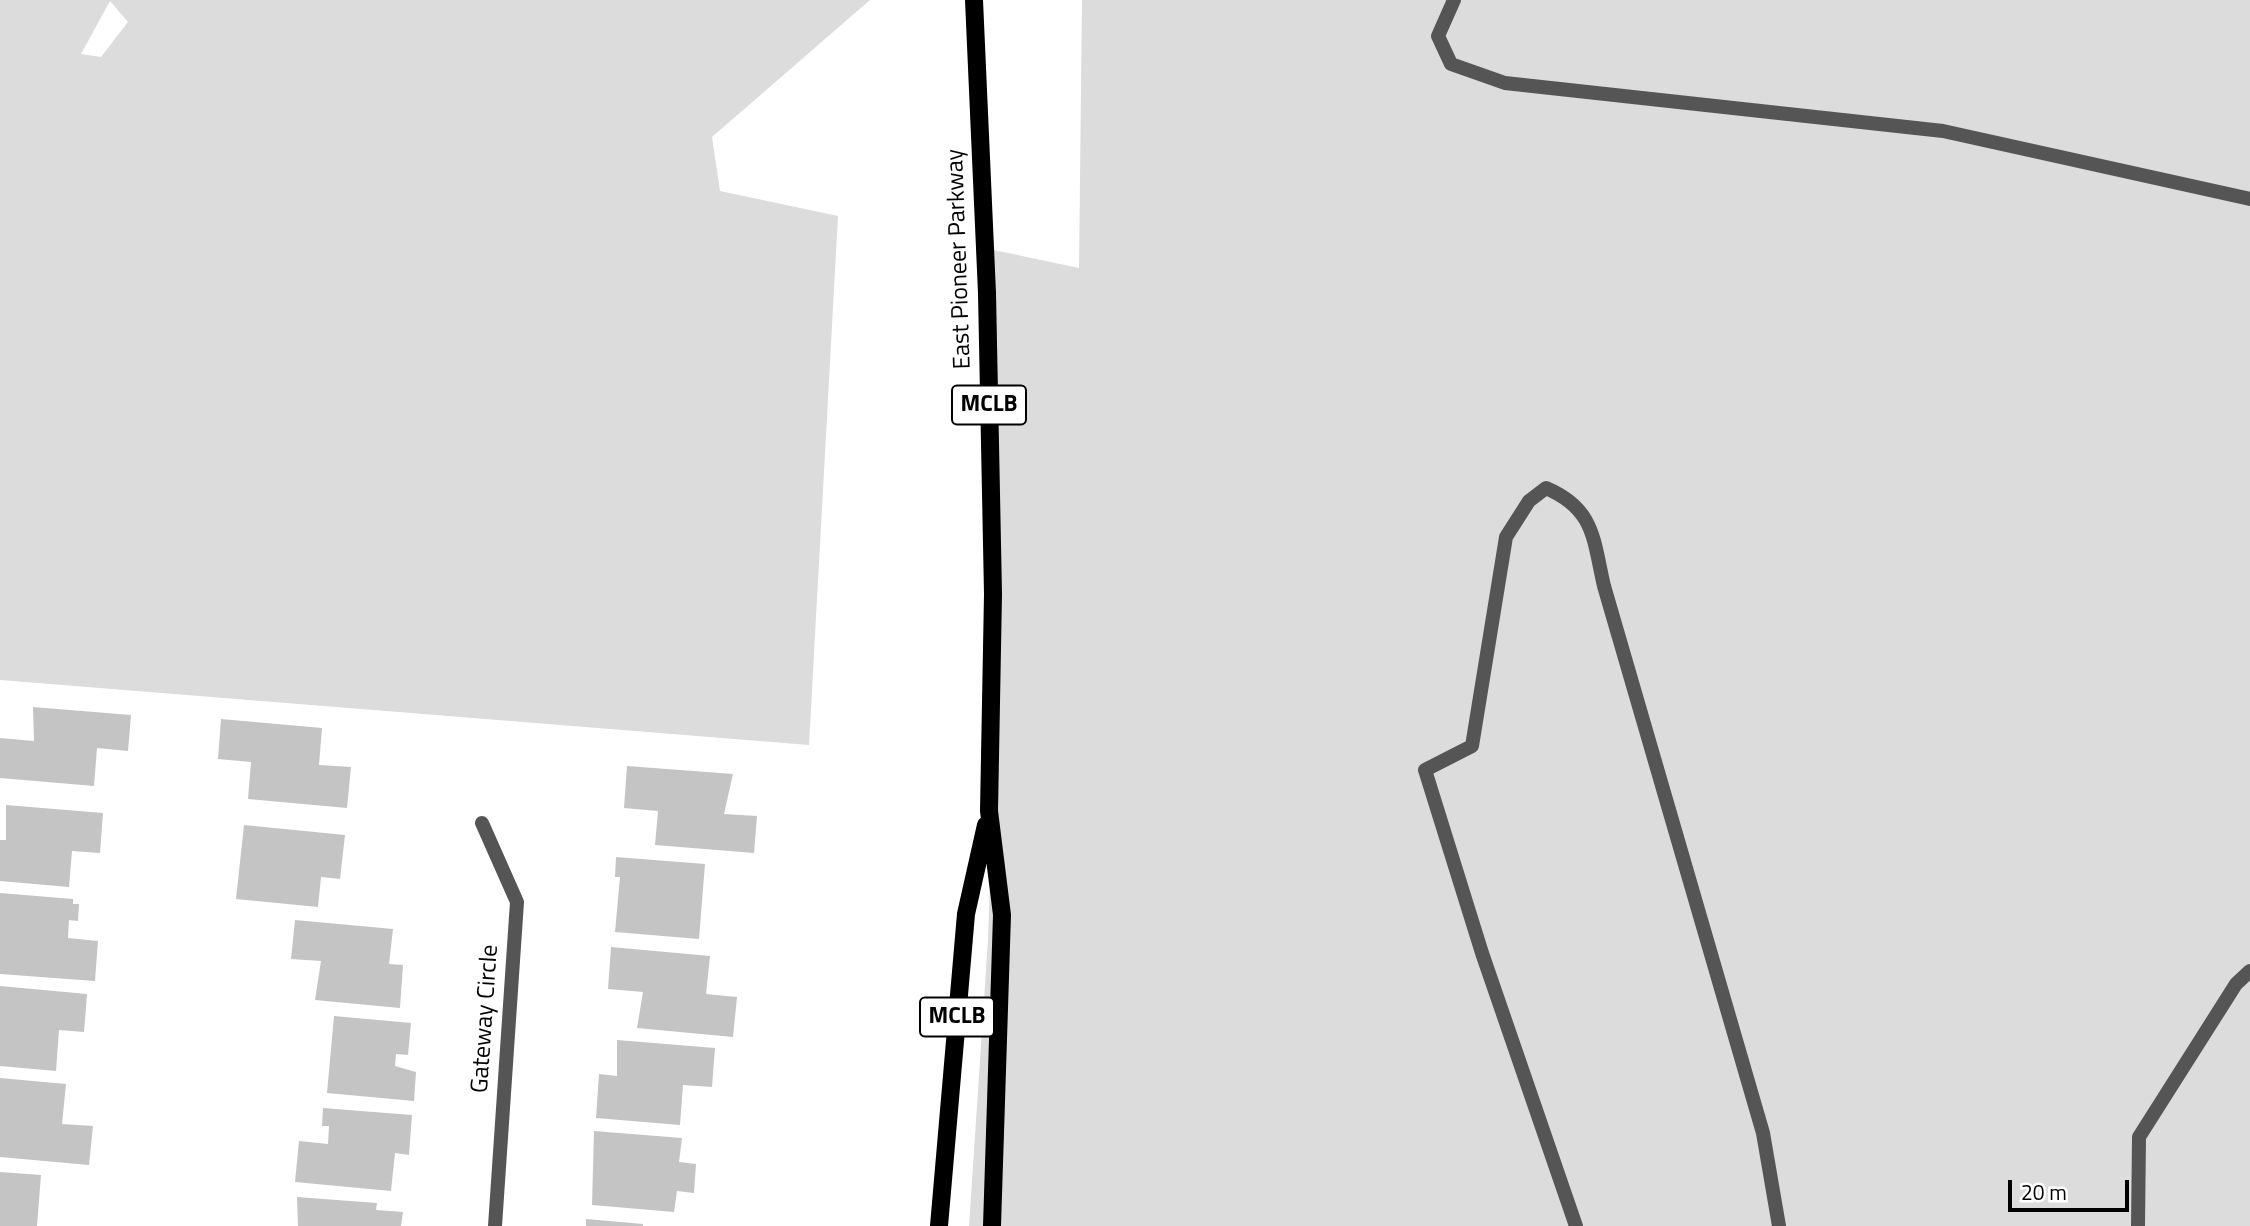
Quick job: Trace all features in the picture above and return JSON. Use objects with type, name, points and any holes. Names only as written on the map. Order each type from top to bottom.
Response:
[{"type":"main road","name":"East Pioneer Parkway","points":[[974,0],[987,293],[993,581],[989,811],[1002,915],[992,1226]]},
{"type":"main road","name":"East Pioneer Parkway","points":[[939,1226],[966,914],[989,811]]},
{"type":"street","points":[[1454,0],[1438,36],[1451,64],[1505,82],[1943,131],[2250,199]]},
{"type":"street","points":[[1576,1226],[1482,953],[1425,770],[1472,746],[1506,537],[1529,501],[1546,488],[1568,497],[1589,521],[1604,586],[1763,1133],[1779,1226]]},
{"type":"street","name":"Gateway Circle","points":[[482,823],[517,902],[495,1226]]},
{"type":"street","points":[[2138,1226],[2139,1137],[2236,984],[2250,971]]},
{"type":"shaded area","points":[[0,0],[870,0],[712,137],[720,191],[838,216],[809,745],[0,680]],"holes":[[[110,1],[128,22],[101,57],[81,54]]]},
{"type":"shaded area","points":[[1082,0],[2250,0],[2250,1226],[969,1226],[988,940],[996,703],[989,249],[1079,268]]},
{"type":"building","points":[[33,707],[131,715],[128,751],[97,748],[94,786],[0,778],[0,738],[34,741]]},
{"type":"building","points":[[221,719],[322,728],[319,765],[351,767],[347,808],[248,799],[251,762],[218,759]]},
{"type":"building","points":[[627,766],[733,774],[724,814],[757,816],[754,853],[655,845],[658,811],[624,808]]},
{"type":"building","points":[[6,805],[103,813],[100,853],[72,851],[69,887],[0,881],[0,840],[6,840]]},
{"type":"building","points":[[244,825],[345,835],[340,879],[321,877],[318,907],[236,899]]},
{"type":"building","points":[[616,857],[705,864],[699,939],[615,932],[620,877],[615,877]]},
{"type":"building","points":[[0,893],[73,899],[73,904],[79,904],[78,921],[69,920],[68,938],[98,941],[95,981],[0,974]]},
{"type":"building","points":[[295,920],[393,929],[389,964],[403,965],[400,1008],[315,1000],[321,961],[291,959]]},
{"type":"building","points":[[611,947],[710,956],[706,994],[737,997],[733,1037],[637,1028],[643,992],[608,989]]},
{"type":"building","points":[[0,986],[87,994],[84,1032],[59,1030],[56,1071],[0,1066]]},
{"type":"building","points":[[334,1016],[411,1023],[408,1055],[396,1054],[395,1066],[416,1072],[414,1101],[327,1093]]},
{"type":"building","points":[[617,1040],[715,1048],[712,1087],[683,1085],[680,1125],[596,1118],[599,1074],[617,1076]]},
{"type":"building","points":[[0,1078],[66,1084],[62,1124],[93,1126],[89,1165],[0,1157]]},
{"type":"building","points":[[323,1108],[412,1115],[409,1155],[395,1153],[391,1191],[295,1182],[299,1141],[328,1144],[329,1126],[322,1126]]},
{"type":"building","points":[[594,1131],[682,1138],[679,1162],[696,1164],[694,1193],[677,1191],[674,1212],[592,1205]]},
{"type":"building","points":[[0,1172],[41,1175],[37,1226],[0,1226]]},
{"type":"building","points":[[297,1197],[377,1203],[376,1210],[403,1212],[401,1226],[298,1226]]},
{"type":"building","points":[[586,1219],[643,1224],[643,1226],[586,1226]]}]
